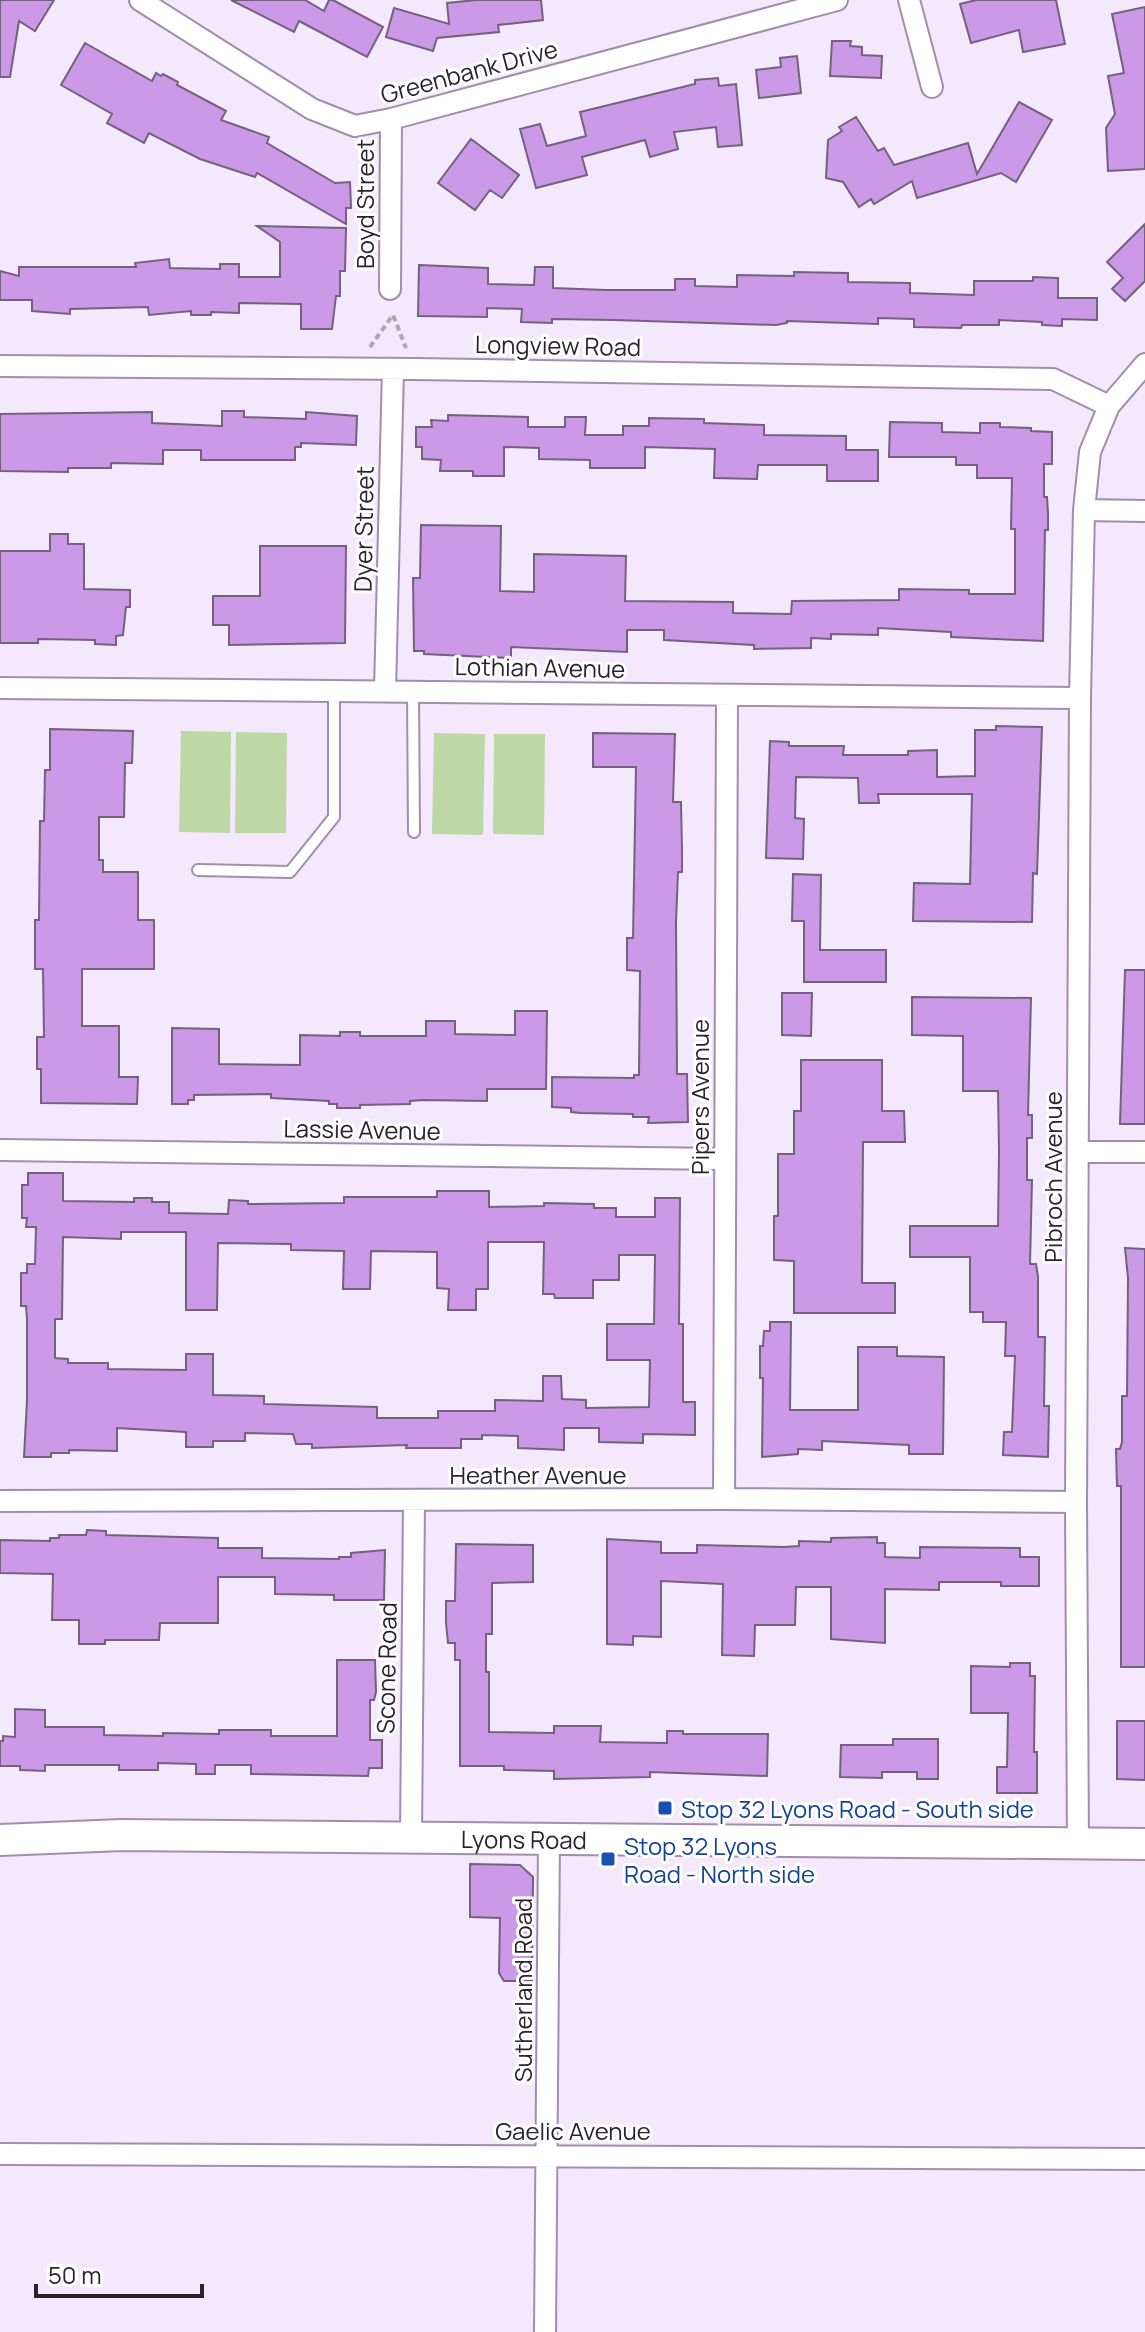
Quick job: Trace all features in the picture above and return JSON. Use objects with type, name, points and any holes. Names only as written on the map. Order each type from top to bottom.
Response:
[{"type":"street","name":"Greenbank Drive","points":[[140,0],[312,109],[355,126],[837,0]]},
{"type":"street","points":[[909,0],[932,87]]},
{"type":"street","name":"Boyd Street","points":[[390,289],[391,119]]},
{"type":"street","name":"Longview Road","points":[[0,366],[393,360],[1053,379],[1109,406]]},
{"type":"street","name":"Dyer Street","points":[[385,691],[393,360]]},
{"type":"street","name":"Pibroch Avenue","points":[[1078,1844],[1076,1502],[1080,698],[1084,510],[1090,452],[1109,406],[1145,364]]},
{"type":"street","points":[[1084,510],[1145,511]]},
{"type":"street","name":"Lothian Avenue","points":[[0,688],[1080,698]]},
{"type":"street","name":"Pipers Avenue","points":[[724,1499],[727,696]]},
{"type":"street","name":"Lassie Avenue","points":[[0,1150],[724,1159]]},
{"type":"street","points":[[1079,1152],[1145,1152]]},
{"type":"street","name":"Heather Avenue","points":[[0,1501],[724,1499],[1076,1502]]},
{"type":"street","name":"Scone Road","points":[[411,1837],[414,1501]]},
{"type":"street","name":"Lyons Road","points":[[0,1840],[122,1835],[1145,1844]]},
{"type":"street","name":"Sutherland Road","points":[[545,2332],[549,1839]]},
{"type":"street","name":"Gaelic Avenue","points":[[0,2154],[1145,2159]]},
{"type":"lane","points":[[198,870],[290,872],[334,817],[334,691]]},
{"type":"lane","points":[[413,691],[414,832]]},
{"type":"path","points":[[381,350],[368,350],[393,315],[407,350]]},
{"type":"path","points":[[393,360],[407,350],[415,351]]},
{"type":"green space","points":[[181,731],[231,732],[230,833],[179,832]]},
{"type":"green space","points":[[236,732],[287,733],[286,833],[235,833]]},
{"type":"green space","points":[[434,733],[485,734],[483,835],[432,834]]},
{"type":"green space","points":[[494,734],[545,734],[544,835],[493,834]]},
{"type":"building","points":[[0,0],[54,0],[35,31],[19,21],[10,77],[0,77]]},
{"type":"building","points":[[231,0],[305,0],[324,11],[329,0],[333,0],[383,27],[367,57],[299,21],[294,32]]},
{"type":"building","points":[[541,0],[543,20],[498,25],[499,32],[437,38],[433,51],[386,37],[394,8],[449,24],[447,3]]},
{"type":"building","points":[[976,0],[1056,0],[1065,44],[1023,52],[1019,30],[971,43],[960,4]]},
{"type":"building","points":[[1145,7],[1145,169],[1108,171],[1106,128],[1115,114],[1108,76],[1124,73],[1112,14]]},
{"type":"building","points":[[832,41],[851,41],[850,46],[862,47],[862,55],[882,56],[881,78],[830,76]]},
{"type":"building","points":[[85,43],[152,81],[156,73],[163,74],[226,111],[221,120],[269,137],[267,143],[335,183],[350,182],[351,208],[346,208],[346,224],[257,173],[255,177],[200,159],[149,133],[144,143],[107,123],[112,114],[61,85]]},
{"type":"building","points":[[797,56],[801,93],[759,98],[756,70],[781,67],[780,58]]},
{"type":"building","points":[[718,78],[719,86],[736,84],[742,145],[718,147],[716,127],[674,132],[678,149],[650,157],[645,140],[582,157],[587,175],[536,188],[520,129],[540,124],[547,146],[586,136],[580,112],[695,84],[695,80]]},
{"type":"building","points":[[1019,102],[1052,120],[1016,182],[1001,173],[917,198],[912,181],[874,204],[871,199],[859,207],[843,182],[826,178],[828,140],[842,131],[839,127],[856,117],[878,151],[884,148],[894,165],[968,143],[977,174]]},
{"type":"building","points":[[471,139],[519,175],[502,198],[490,190],[475,210],[438,183]]},
{"type":"building","points":[[1145,224],[1145,281],[1125,301],[1112,289],[1123,278],[1107,262]]},
{"type":"building","points":[[257,226],[346,228],[345,271],[340,271],[340,296],[336,296],[332,329],[301,329],[301,304],[239,303],[239,313],[211,312],[211,315],[191,315],[191,311],[149,315],[148,307],[70,309],[70,314],[32,311],[32,300],[0,300],[0,271],[19,276],[19,267],[136,267],[135,263],[169,259],[170,268],[220,269],[220,264],[239,264],[239,277],[280,277],[280,242]]},
{"type":"building","points":[[419,265],[488,268],[488,284],[534,285],[535,267],[553,267],[553,288],[606,290],[675,290],[675,279],[695,279],[695,286],[737,287],[737,275],[794,276],[794,272],[848,273],[848,282],[910,283],[910,293],[974,295],[974,281],[1058,278],[1058,298],[1097,298],[1097,320],[1062,319],[1062,326],[999,320],[999,325],[962,325],[961,328],[914,327],[914,319],[878,318],[878,324],[787,321],[776,325],[552,319],[552,323],[521,322],[522,309],[487,308],[487,317],[418,316]]},
{"type":"building","points":[[222,411],[244,411],[244,417],[306,419],[306,412],[357,416],[356,445],[301,443],[301,447],[295,447],[295,460],[201,460],[201,450],[163,450],[163,464],[111,463],[111,468],[68,468],[68,472],[0,471],[0,414],[152,412],[152,423],[222,426]]},
{"type":"building","points":[[448,415],[528,417],[528,427],[565,427],[565,417],[586,417],[585,435],[623,435],[623,426],[649,426],[649,418],[764,425],[764,435],[846,436],[846,450],[878,450],[878,481],[827,481],[827,465],[758,465],[757,479],[714,478],[715,449],[645,447],[645,468],[590,468],[590,460],[539,459],[539,448],[504,447],[504,476],[473,476],[473,471],[440,471],[441,460],[422,459],[422,447],[416,447],[416,427],[432,427],[431,420],[448,421]]},
{"type":"building","points":[[890,422],[942,423],[942,432],[980,433],[980,423],[1000,423],[1000,427],[1052,432],[1052,464],[1044,464],[1048,530],[1045,530],[1043,641],[951,637],[951,632],[878,628],[878,635],[831,634],[831,639],[811,638],[811,648],[754,649],[754,645],[664,640],[664,630],[627,630],[627,652],[511,647],[511,658],[414,651],[413,578],[420,578],[421,525],[501,526],[500,591],[534,592],[534,554],[626,556],[625,601],[733,602],[733,613],[791,614],[792,601],[899,600],[899,589],[1015,594],[1012,478],[977,478],[977,465],[956,465],[956,457],[889,457]]},
{"type":"building","points":[[50,534],[68,534],[68,544],[84,544],[84,589],[130,590],[130,607],[126,607],[123,635],[116,636],[116,645],[95,644],[95,640],[38,639],[38,643],[0,643],[0,551],[50,551]]},
{"type":"building","points":[[260,546],[346,546],[345,643],[229,645],[229,625],[213,625],[213,596],[260,596]]},
{"type":"building","points":[[996,726],[1042,727],[1037,874],[1033,873],[1032,922],[913,921],[914,883],[970,884],[972,794],[878,794],[879,803],[859,803],[858,778],[796,777],[795,818],[804,819],[803,859],[766,858],[770,741],[789,742],[789,746],[844,746],[843,755],[908,755],[908,751],[937,750],[937,777],[975,776],[975,730],[996,730]]},
{"type":"building","points":[[50,729],[133,731],[132,763],[125,763],[124,817],[99,817],[99,860],[103,860],[103,872],[138,872],[138,920],[154,920],[154,969],[82,969],[82,1026],[119,1026],[119,1077],[138,1077],[137,1104],[41,1103],[37,1037],[44,1037],[43,969],[35,969],[35,920],[39,920],[40,821],[44,821],[45,770],[50,770]]},
{"type":"building","points":[[593,733],[675,734],[673,802],[681,802],[682,850],[676,922],[677,1074],[687,1074],[688,1122],[648,1123],[649,1117],[633,1117],[633,1114],[581,1113],[571,1112],[571,1108],[552,1107],[552,1077],[634,1078],[634,1075],[639,1075],[640,971],[627,970],[627,938],[633,938],[636,767],[593,767]]},
{"type":"building","points":[[793,874],[821,875],[820,950],[886,950],[886,982],[804,982],[804,921],[792,921]]},
{"type":"building","points":[[1125,970],[1145,970],[1145,1124],[1120,1124]]},
{"type":"building","points":[[782,993],[812,993],[811,1036],[782,1035]]},
{"type":"building","points":[[912,997],[1031,998],[1028,1115],[1032,1115],[1032,1138],[1027,1138],[1027,1180],[1032,1180],[1030,1264],[1036,1264],[1038,1277],[1038,1337],[1045,1337],[1044,1406],[1049,1406],[1048,1457],[1003,1455],[1004,1432],[1012,1432],[1015,1356],[1005,1356],[1006,1322],[983,1322],[983,1312],[970,1312],[970,1257],[910,1257],[910,1226],[998,1226],[999,1152],[998,1091],[963,1091],[963,1036],[912,1035]]},
{"type":"building","points":[[515,1011],[547,1011],[546,1089],[487,1089],[487,1101],[424,1100],[410,1101],[410,1104],[360,1105],[360,1108],[337,1108],[337,1104],[329,1104],[329,1101],[271,1098],[271,1094],[194,1095],[194,1100],[188,1100],[188,1104],[172,1104],[172,1028],[219,1029],[219,1064],[300,1065],[300,1035],[340,1036],[340,1032],[360,1032],[360,1036],[426,1036],[426,1021],[455,1021],[455,1034],[515,1035]]},
{"type":"building","points":[[801,1060],[882,1060],[882,1111],[904,1111],[905,1142],[863,1142],[862,1283],[895,1283],[895,1313],[794,1313],[794,1261],[774,1260],[778,1154],[794,1154],[794,1111],[801,1111]]},
{"type":"building","points":[[28,1173],[63,1173],[63,1201],[134,1202],[134,1198],[152,1198],[152,1202],[169,1202],[169,1213],[228,1214],[229,1200],[248,1201],[248,1204],[344,1203],[344,1197],[437,1197],[437,1191],[489,1191],[489,1207],[544,1206],[544,1203],[594,1204],[594,1208],[616,1208],[616,1217],[655,1217],[655,1198],[680,1198],[679,1324],[683,1324],[683,1402],[695,1402],[695,1435],[643,1434],[643,1443],[599,1442],[599,1428],[564,1428],[564,1450],[518,1448],[518,1436],[482,1435],[482,1439],[461,1439],[461,1448],[406,1448],[407,1445],[312,1448],[312,1444],[296,1444],[293,1434],[245,1433],[245,1441],[213,1441],[213,1447],[186,1447],[186,1432],[117,1428],[117,1451],[69,1450],[69,1453],[51,1453],[51,1457],[24,1457],[27,1319],[26,1306],[21,1306],[21,1273],[27,1273],[27,1264],[35,1264],[36,1227],[26,1227],[27,1218],[22,1218],[22,1185],[28,1185]],"holes":[[[121,1232],[186,1232],[186,1310],[217,1310],[218,1243],[291,1244],[291,1250],[344,1251],[343,1289],[370,1289],[371,1251],[437,1252],[437,1288],[449,1289],[448,1310],[476,1310],[476,1289],[488,1289],[488,1242],[544,1242],[543,1294],[554,1294],[555,1298],[593,1298],[593,1280],[619,1280],[619,1255],[655,1255],[654,1324],[607,1324],[607,1360],[650,1360],[649,1407],[586,1408],[586,1400],[562,1399],[561,1376],[543,1376],[543,1401],[495,1400],[495,1411],[438,1411],[438,1418],[377,1418],[377,1407],[264,1404],[264,1396],[213,1395],[213,1354],[186,1354],[186,1370],[108,1369],[108,1363],[68,1363],[68,1359],[55,1358],[55,1319],[62,1319],[63,1237],[121,1239]]]},
{"type":"building","points":[[1125,1248],[1145,1249],[1145,1667],[1121,1667],[1121,1486],[1117,1486],[1116,1449],[1120,1449],[1122,1442],[1122,1396],[1127,1396],[1128,1278]]},
{"type":"building","points":[[770,1322],[791,1322],[790,1410],[858,1410],[858,1347],[897,1347],[897,1356],[944,1357],[943,1454],[909,1454],[909,1445],[822,1441],[822,1450],[798,1449],[798,1454],[762,1457],[763,1378],[760,1378],[760,1346],[763,1346],[764,1331],[770,1331]]},
{"type":"building","points":[[87,1530],[106,1531],[106,1535],[218,1538],[218,1548],[262,1548],[262,1558],[339,1559],[351,1557],[351,1553],[385,1550],[384,1600],[334,1600],[334,1595],[275,1594],[275,1577],[218,1577],[218,1623],[160,1623],[159,1640],[105,1640],[105,1644],[79,1644],[79,1620],[52,1620],[53,1574],[0,1573],[0,1540],[50,1541],[50,1538],[59,1538],[59,1535],[86,1535]]},
{"type":"building","points":[[877,1537],[877,1543],[885,1543],[885,1557],[920,1558],[920,1547],[1020,1548],[1020,1557],[1039,1557],[1039,1586],[1001,1586],[1001,1582],[939,1582],[939,1590],[885,1589],[885,1643],[831,1639],[831,1587],[796,1587],[795,1625],[755,1625],[754,1656],[722,1655],[723,1584],[661,1581],[661,1637],[633,1636],[633,1645],[607,1644],[607,1539],[661,1542],[661,1553],[697,1553],[697,1545],[784,1547],[799,1546],[799,1541],[831,1542],[831,1538]]},
{"type":"building","points":[[456,1544],[533,1545],[533,1582],[492,1583],[492,1634],[486,1634],[489,1732],[554,1733],[554,1726],[601,1726],[600,1742],[667,1743],[667,1731],[683,1731],[683,1734],[768,1734],[767,1776],[650,1772],[650,1777],[554,1779],[554,1771],[460,1766],[460,1660],[455,1660],[455,1643],[448,1643],[446,1623],[446,1601],[455,1601]]},
{"type":"building","points":[[337,1660],[375,1660],[376,1692],[374,1700],[370,1700],[370,1740],[382,1740],[382,1768],[369,1768],[368,1776],[251,1774],[251,1765],[215,1765],[215,1774],[196,1774],[196,1764],[158,1763],[158,1770],[119,1770],[119,1765],[45,1765],[45,1771],[0,1766],[0,1741],[3,1741],[3,1736],[15,1737],[15,1709],[45,1710],[45,1727],[104,1727],[104,1735],[163,1736],[163,1733],[219,1734],[219,1730],[271,1730],[271,1736],[337,1736]]},
{"type":"building","points":[[1010,1663],[1030,1663],[1030,1676],[1035,1676],[1037,1793],[997,1793],[997,1767],[1007,1767],[1008,1713],[971,1713],[971,1666],[1010,1667]]},
{"type":"building","points":[[1117,1721],[1145,1721],[1145,1780],[1117,1779]]},
{"type":"building","points":[[893,1739],[938,1739],[938,1779],[917,1779],[917,1772],[882,1772],[882,1778],[840,1777],[841,1745],[893,1745]]},
{"type":"building","points":[[470,1864],[520,1865],[533,1877],[532,1981],[504,1981],[499,1973],[500,1918],[470,1917]]},
{"type":"place","name":"Stop 32 Lyons Road - South side","points":[[665,1808]]},
{"type":"place","name":"Stop 32 Lyons Road - North side","points":[[608,1859]]}]
